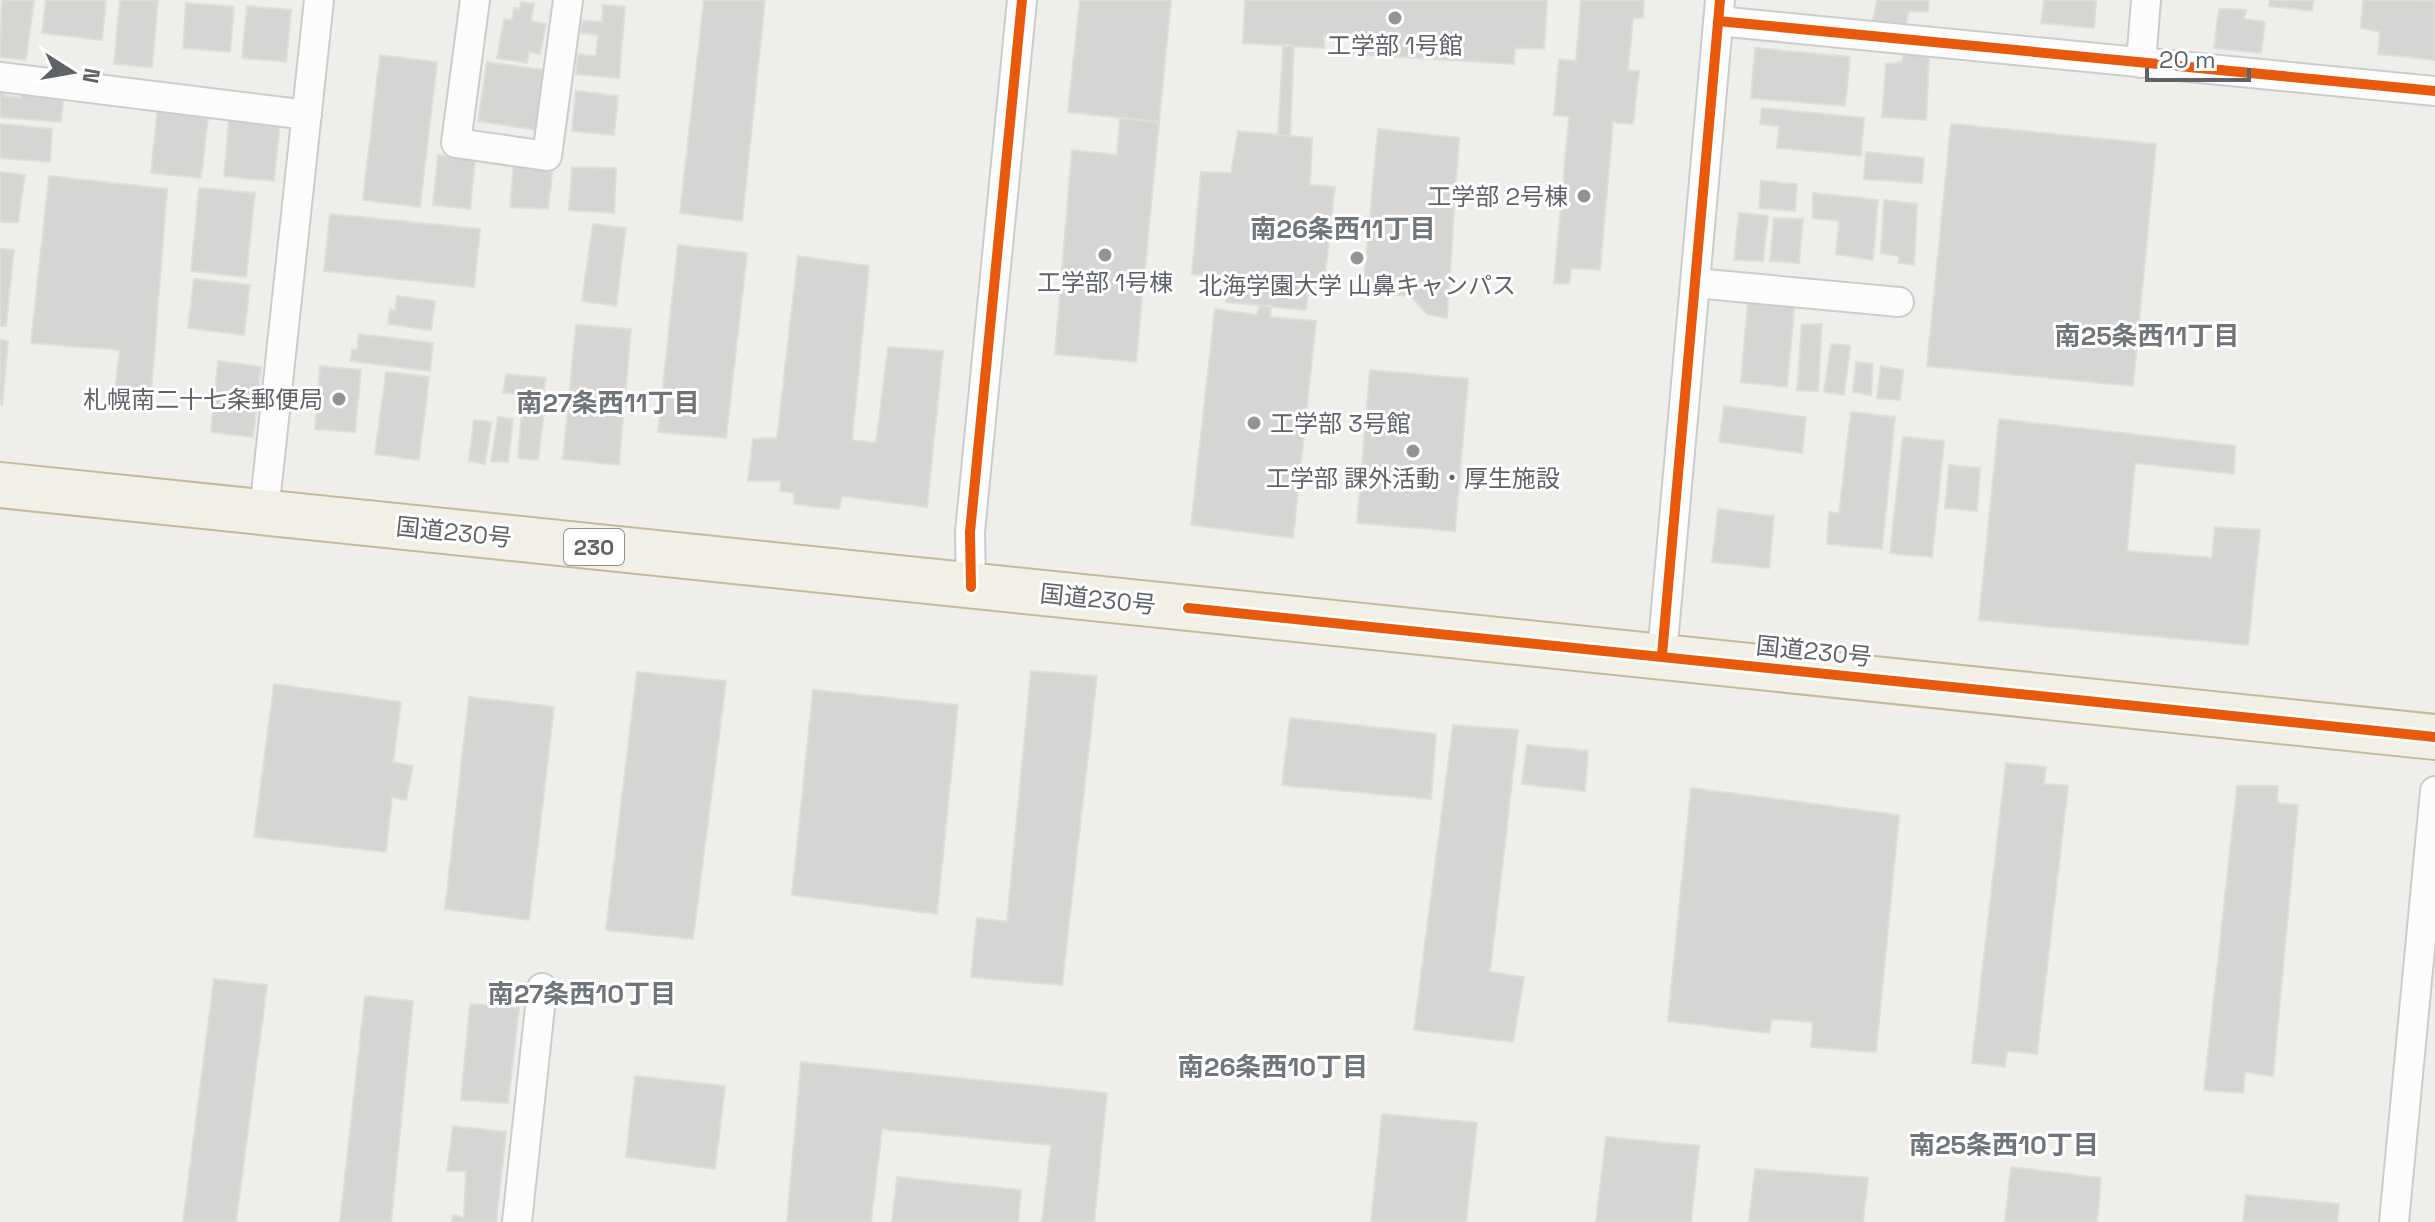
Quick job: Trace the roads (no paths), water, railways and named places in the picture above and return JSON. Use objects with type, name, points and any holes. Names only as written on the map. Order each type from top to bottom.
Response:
[{"type":"highway","name":"国道230号","points":[[0,485],[2435,737]]},
{"type":"street","points":[[264,512],[319,0]]},
{"type":"street","points":[[475,0],[456,143],[547,156],[568,0]]},
{"type":"street","points":[[971,587],[970,532],[1022,0]]},
{"type":"street","points":[[2141,63],[2146,0]]},
{"type":"street","points":[[1662,655],[1719,11],[2141,63],[2435,91]]},
{"type":"street","points":[[0,77],[307,115]]},
{"type":"street","points":[[1695,283],[1899,302]]},
{"type":"street","points":[[2394,1222],[2435,791]]},
{"type":"street","points":[[517,1222],[542,988]]},
{"type":"place","name":"工学部 1号館","points":[[1395,18]]},
{"type":"place","name":"工学部 2号棟","points":[[1584,196]]},
{"type":"place","name":"工学部 1号棟","points":[[1105,255]]},
{"type":"place","name":"北海学園大学 山鼻キャンパス","points":[[1357,258]]},
{"type":"place","name":"札幌南二十七条郵便局","points":[[339,399]]},
{"type":"place","name":"工学部 3号館","points":[[1254,423]]},
{"type":"place","name":"工学部 課外活動・厚生施設","points":[[1413,451]]},
{"type":"district","name":"南26条西11丁目","points":[[1343,229]]},
{"type":"district","name":"南25条西11丁目","points":[[2147,336]]},
{"type":"district","name":"南27条西11丁目","points":[[608,403]]},
{"type":"district","name":"南27条西10丁目","points":[[582,994]]},
{"type":"district","name":"南26条西10丁目","points":[[1273,1067]]},
{"type":"district","name":"南25条西10丁目","points":[[2004,1145]]}]
